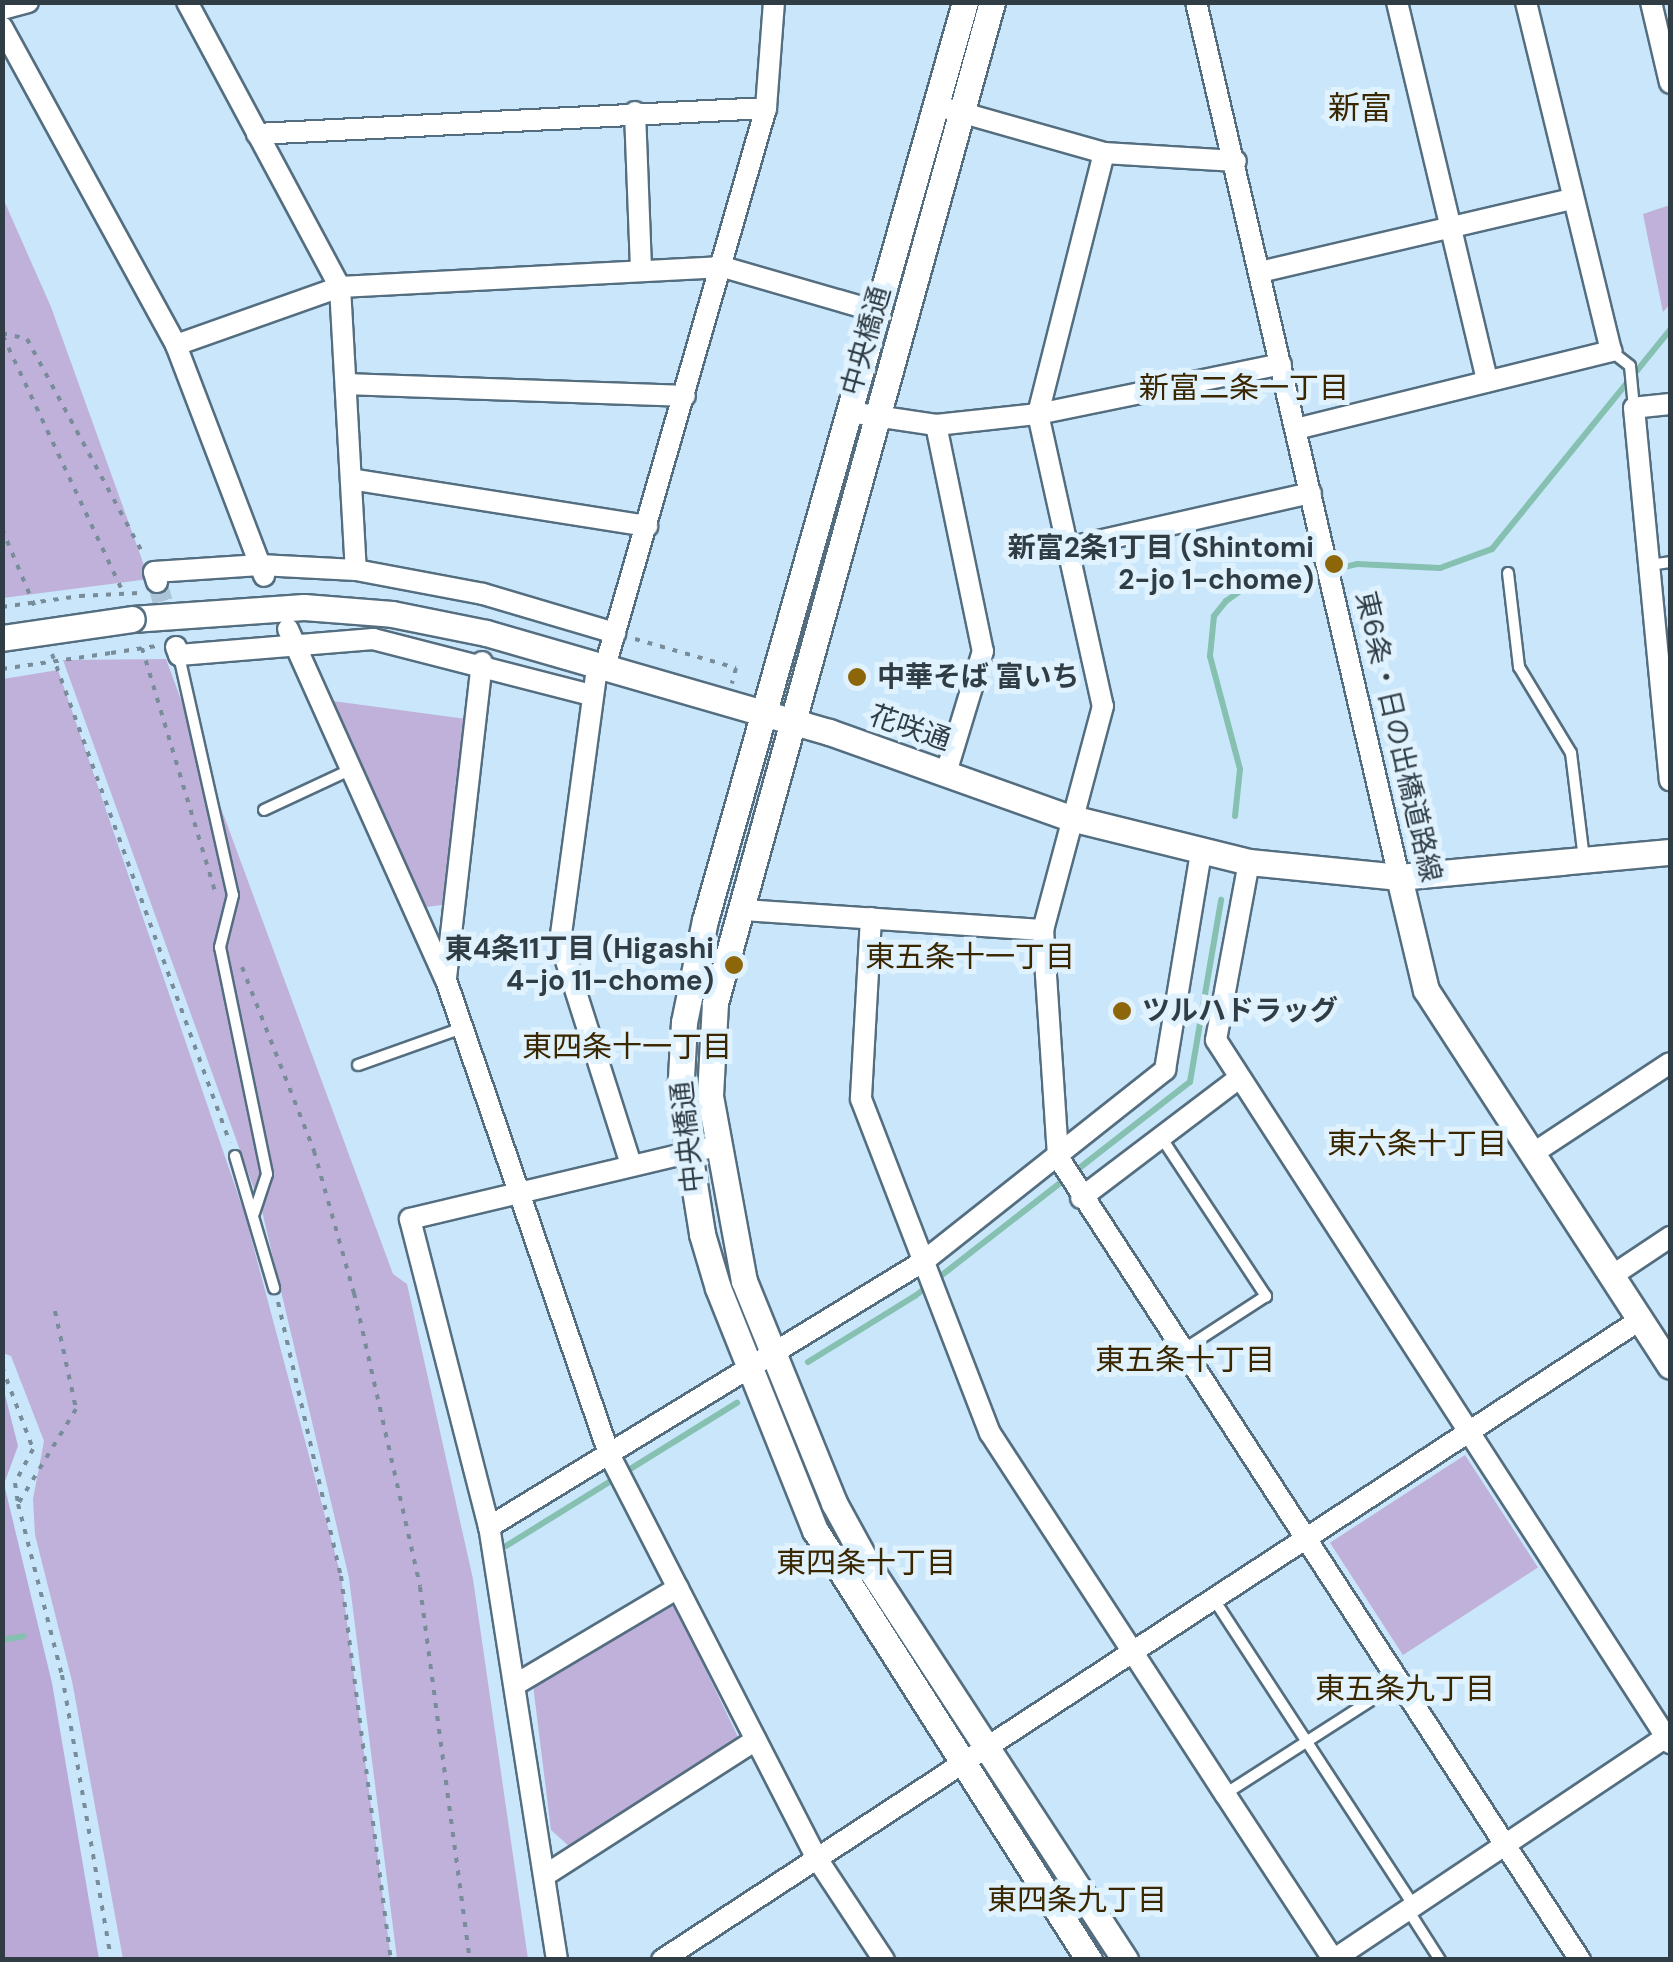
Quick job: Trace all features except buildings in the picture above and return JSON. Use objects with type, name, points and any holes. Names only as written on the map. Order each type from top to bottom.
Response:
[{"type":"street","points":[[2,8],[28,2]]},
{"type":"street","points":[[186,2],[340,287],[356,480],[356,570]]},
{"type":"street","points":[[631,1165],[560,942],[591,694],[613,638],[647,526],[766,108],[774,2]]},
{"type":"street","name":"中央橋通","points":[[965,2],[949,110],[875,418],[715,1002],[710,1096],[716,1146],[744,1281],[860,1551],[1124,1960]]},
{"type":"street","name":"中央橋通","points":[[992,2],[875,311],[762,716],[684,1022],[680,1096],[702,1234],[747,1366],[823,1544],[1089,1960]]},
{"type":"street","name":"東6条・日の出橋道路線","points":[[1196,2],[1426,990],[1670,1366]]},
{"type":"street","points":[[1397,2],[1486,381]]},
{"type":"street","points":[[1296,429],[1611,351],[1526,2]]},
{"type":"street","points":[[1651,2],[1670,83]]},
{"type":"street","points":[[2,27],[176,345],[262,571]]},
{"type":"street","points":[[258,134],[766,108]]},
{"type":"street","points":[[949,110],[1104,153],[1236,161]]},
{"type":"street","points":[[635,112],[641,271]]},
{"type":"street","points":[[1104,153],[1038,414],[1103,706],[1043,930],[1061,1162],[1580,1960]]},
{"type":"street","points":[[1260,272],[1572,199]]},
{"type":"street","points":[[176,345],[340,287],[722,267],[875,311]]},
{"type":"street","points":[[849,412],[936,424],[1038,414],[1281,364]]},
{"type":"street","points":[[348,384],[685,396]]},
{"type":"street","points":[[1670,404],[1633,399],[1660,563],[1670,780]]},
{"type":"street","points":[[936,424],[983,652],[946,773]]},
{"type":"street","points":[[356,480],[647,526]]},
{"type":"street","points":[[1068,548],[1311,493]]},
{"type":"street","points":[[155,577],[356,570],[483,594],[613,638]]},
{"type":"street","name":"花咲通","points":[[2,638],[132,619],[268,607],[392,614],[486,633],[791,723],[1071,818],[1249,862],[1399,877],[1670,852]]},
{"type":"street","points":[[178,651],[291,635],[373,639],[482,662],[591,694]]},
{"type":"street","points":[[291,635],[446,980],[617,1469],[818,1860],[884,1960]]},
{"type":"street","points":[[446,980],[482,662]]},
{"type":"street","points":[[489,1527],[617,1469],[771,1351],[929,1277],[1165,1070],[1202,852]]},
{"type":"street","points":[[871,918],[861,1099],[990,1433],[1333,1960],[1669,1738],[1468,1435],[1216,1040],[1249,862]]},
{"type":"street","points":[[742,910],[1043,930]]},
{"type":"street","points":[[1532,1154],[1670,1063]]},
{"type":"street","points":[[1078,1193],[1238,1079]]},
{"type":"street","points":[[557,1960],[518,1683],[489,1527],[410,1218],[716,1146]]},
{"type":"street","points":[[1613,1276],[1670,1237]]},
{"type":"street","points":[[662,1960],[1306,1543],[1641,1319]]},
{"type":"street","points":[[518,1683],[678,1588]]},
{"type":"street","points":[[546,1874],[756,1740]]},
{"type":"lane","points":[[1611,351],[1630,366],[1633,399]]},
{"type":"lane","points":[[1508,572],[1519,667],[1571,754],[1584,860]]},
{"type":"lane","points":[[178,651],[233,894],[221,954],[267,1174],[254,1213]]},
{"type":"lane","points":[[264,810],[352,769]]},
{"type":"lane","points":[[358,1065],[462,1028]]},
{"type":"lane","points":[[1161,1137],[1266,1296],[1181,1352]]},
{"type":"lane","points":[[235,1156],[274,1288]]},
{"type":"lane","points":[[1215,1601],[1411,1908],[1440,1960]]},
{"type":"lane","points":[[1225,1794],[1398,1683]]},
{"type":"path","points":[[2,334],[27,339],[155,577]]},
{"type":"path","points":[[2,334],[124,594]]},
{"type":"path","points":[[2,529],[39,618]]},
{"type":"path","points":[[2,606],[80,596]]},
{"type":"path","points":[[613,638],[640,638],[736,668]]},
{"type":"path","points":[[2,669],[154,646]]},
{"type":"path","points":[[142,648],[226,927],[314,1151],[354,1292],[420,1587],[470,1960]]},
{"type":"path","points":[[52,652],[235,1156]]},
{"type":"path","points":[[274,1288],[341,1576],[392,1960]]},
{"type":"path","points":[[18,1504],[76,1409],[55,1311]]},
{"type":"path","points":[[2,1367],[33,1449],[14,1484],[62,1676],[111,1960]]},
{"type":"shaded area","points":[[2,196],[51,307],[149,579],[3,598]]},
{"type":"shaded area","points":[[1670,205],[1670,304],[1663,312],[1643,214]]},
{"type":"shaded area","points":[[166,659],[393,1274],[407,1284],[473,1579],[528,1959],[397,1959],[349,1578],[262,1211],[63,660]]},
{"type":"shaded area","points":[[58,670],[245,1215],[341,1576],[391,1959],[123,1959],[72,1681],[35,1535],[33,1499],[44,1441],[11,1356],[3,1353],[3,679]]},
{"type":"shaded area","points":[[333,701],[466,719],[442,905],[426,907]]},
{"type":"shaded area","points":[[3,1387],[18,1446],[4,1484],[52,1683],[99,1959],[3,1959]]},
{"type":"shaded area","points":[[1465,1455],[1538,1567],[1403,1655],[1330,1543]]},
{"type":"shaded area","points":[[674,1604],[738,1737],[571,1848],[551,1830],[533,1685]]},
{"type":"waterway","points":[[1235,816],[1240,769],[1210,656],[1214,616],[1226,601],[1242,590],[1357,564],[1440,568],[1492,549],[1670,330]]},
{"type":"waterway","points":[[808,1362],[915,1296],[1190,1082],[1221,900]]},
{"type":"waterway","points":[[506,1546],[737,1403]]},
{"type":"waterway","points":[[2,1640],[24,1636]]},
{"type":"tunnel","points":[[157,582],[176,647]]},
{"type":"place","name":"新富2条1丁目 (Shintomi 2-jo 1-chome)","points":[[1334,564]]},
{"type":"place","name":"中華そば 富いち","points":[[857,677]]},
{"type":"place","name":"東4条11丁目 (Higashi 4-jo 11-chome)","points":[[734,965]]},
{"type":"place","name":"ツルハドラッグ","points":[[1122,1011]]},
{"type":"district","name":"新富","points":[[1360,108]]},
{"type":"district","name":"新富二条一丁目","points":[[1244,388]]},
{"type":"district","name":"東五条十一丁目","points":[[970,957]]},
{"type":"district","name":"東四条十一丁目","points":[[627,1047]]},
{"type":"district","name":"東六条十丁目","points":[[1417,1144]]},
{"type":"district","name":"東五条十丁目","points":[[1185,1360]]},
{"type":"district","name":"東四条十丁目","points":[[866,1563]]},
{"type":"district","name":"東五条九丁目","points":[[1405,1689]]},
{"type":"district","name":"東四条九丁目","points":[[1077,1900]]}]
